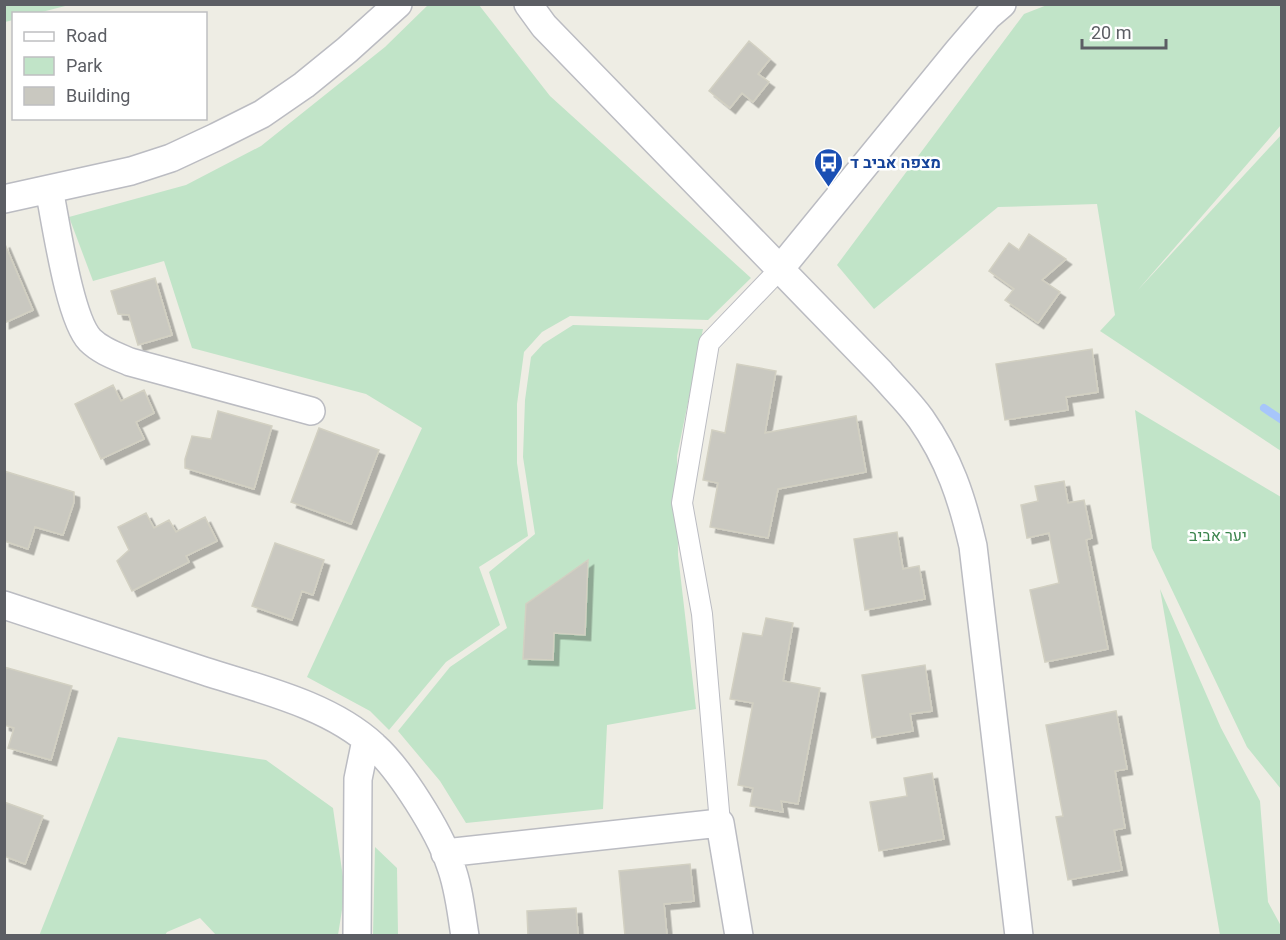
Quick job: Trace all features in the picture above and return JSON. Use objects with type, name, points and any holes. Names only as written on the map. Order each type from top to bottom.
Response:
[{"type":"street","points":[[4,199],[131,171],[171,158],[262,114],[304,85],[398,4]]},
{"type":"street","points":[[528,4],[544,26],[881,373],[920,418],[946,459],[963,502],[973,546],[1019,936]]},
{"type":"street","points":[[739,936],[720,823],[702,614],[682,503],[709,343],[780,269],[958,51],[988,16],[1002,4]]},
{"type":"street","points":[[49,189],[73,303],[81,327],[90,340],[108,353],[130,362],[311,411]]},
{"type":"street","points":[[4,605],[300,703],[349,726],[375,746],[406,785],[432,826],[450,863],[458,892],[465,936]]},
{"type":"street","points":[[357,936],[358,779],[366,740]]},
{"type":"street","points":[[445,853],[720,823]]},
{"type":"green space","points":[[5,4],[69,4],[42,12],[12,12],[12,20],[5,22]]},
{"type":"green space","points":[[429,4],[479,5],[550,96],[751,278],[708,320],[570,316],[542,332],[524,352],[517,404],[517,463],[528,536],[479,567],[500,625],[446,662],[389,730],[370,711],[307,677],[422,428],[366,394],[192,348],[164,261],[93,281],[69,217],[186,185],[261,146],[385,47]]},
{"type":"green space","points":[[1047,5],[1281,5],[1281,125],[1137,291],[1281,135],[1281,451],[1100,331],[1115,315],[1097,204],[998,207],[874,309],[837,265],[1024,14]]},
{"type":"green space","points":[[573,325],[703,329],[677,456],[678,555],[696,709],[607,725],[603,809],[466,823],[440,781],[398,731],[450,667],[507,628],[489,572],[535,534],[523,457],[525,400],[531,357],[543,344]]},
{"type":"green space","name":"יער אביב","points":[[1135,410],[1281,497],[1281,789],[1247,747],[1152,548]]},
{"type":"green space","points":[[1160,589],[1221,728],[1260,801],[1268,902],[1281,926],[1281,935],[1220,935]]},
{"type":"green space","points":[[118,737],[266,760],[333,808],[345,891],[338,935],[216,935],[200,918],[167,932],[165,935],[39,936]]},
{"type":"green space","points":[[375,847],[397,868],[398,935],[373,935]]},
{"type":"building","points":[[749,41],[770,59],[758,74],[769,82],[753,102],[742,93],[730,108],[709,91]]},
{"type":"building","points":[[1029,234],[1066,259],[1042,280],[1060,292],[1038,323],[1005,300],[1014,289],[989,271],[1009,243],[1019,250]]},
{"type":"building","points":[[4,242],[33,310],[4,323]]},
{"type":"building","points":[[155,278],[172,335],[138,345],[129,315],[118,314],[111,291]]},
{"type":"building","points":[[1092,349],[1098,392],[1066,397],[1068,410],[1005,420],[996,364]]},
{"type":"building","points":[[737,364],[776,371],[765,433],[856,416],[866,472],[778,489],[768,538],[710,527],[718,483],[703,480],[712,430],[725,433]]},
{"type":"building","points":[[113,385],[121,401],[144,390],[154,413],[136,422],[144,439],[101,459],[75,404]]},
{"type":"building","points":[[218,411],[272,426],[254,489],[185,468],[185,459],[192,436],[211,439]]},
{"type":"building","points":[[319,428],[379,450],[351,524],[291,502]]},
{"type":"building","points":[[4,471],[74,492],[74,502],[63,535],[35,527],[28,549],[4,541]]},
{"type":"building","points":[[1064,481],[1068,503],[1084,500],[1092,538],[1086,540],[1108,649],[1045,662],[1030,590],[1059,583],[1049,533],[1027,538],[1021,505],[1038,501],[1035,486]]},
{"type":"building","points":[[146,513],[154,528],[169,520],[176,532],[205,517],[217,541],[186,556],[189,562],[132,591],[117,561],[129,550],[118,527]]},
{"type":"building","points":[[897,532],[903,569],[919,566],[925,599],[865,610],[854,539]]},
{"type":"building","points":[[275,543],[324,560],[313,595],[302,591],[292,620],[252,606]]},
{"type":"building","points":[[588,560],[585,635],[554,633],[553,660],[523,659],[526,604]]},
{"type":"building","points":[[766,618],[793,623],[783,681],[820,688],[798,804],[781,801],[783,812],[750,806],[753,788],[738,785],[753,703],[730,699],[743,633],[762,636]]},
{"type":"building","points":[[925,665],[932,711],[910,714],[913,731],[872,738],[862,675]]},
{"type":"building","points":[[4,667],[72,686],[51,760],[8,748],[14,728],[4,725]]},
{"type":"building","points":[[1116,711],[1127,769],[1115,771],[1125,828],[1114,830],[1122,870],[1068,880],[1056,817],[1063,816],[1046,725]]},
{"type":"building","points":[[932,773],[944,839],[879,851],[870,802],[907,796],[904,778]]},
{"type":"building","points":[[4,802],[43,816],[25,864],[4,856]]},
{"type":"building","points":[[690,864],[694,901],[664,904],[667,936],[625,936],[619,871]]},
{"type":"building","points":[[576,908],[578,936],[528,936],[527,911]]},
{"type":"waterway","points":[[1264,408],[1282,420]]},
{"type":"place","name":"מצפה אביב ד","points":[[829,188]]}]
